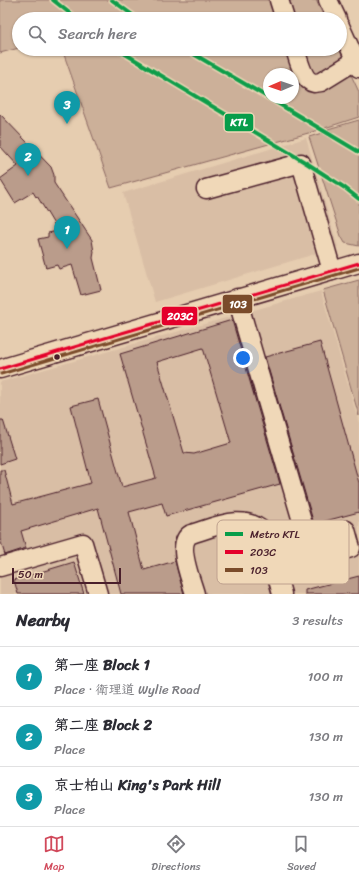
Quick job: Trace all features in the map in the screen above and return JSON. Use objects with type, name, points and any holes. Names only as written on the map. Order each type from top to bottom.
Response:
[{"type":"street","points":[[279,0],[283,12]]},
{"type":"street","points":[[328,0],[334,12]]},
{"type":"street","points":[[298,56],[305,75],[309,80],[315,83],[321,82],[357,64],[347,42]]},
{"type":"street","points":[[206,189],[301,163],[332,271]]},
{"type":"street","points":[[0,369],[359,263]]},
{"type":"street","points":[[237,298],[302,520]]},
{"type":"street","points":[[195,594],[184,555],[183,548],[185,539],[191,534],[217,528]]},
{"type":"street","points":[[0,568],[83,543],[98,594]]},
{"type":"street","points":[[279,584],[282,594]]},
{"type":"shaded area","points":[[0,0],[316,0],[322,12],[12,12],[12,50],[0,53]]},
{"type":"shaded area","points":[[64,56],[342,56],[359,92],[359,117],[312,132],[111,188]]},
{"type":"shaded area","points":[[359,120],[359,246],[345,243],[341,236],[309,137],[322,133],[321,131]]},
{"type":"shaded area","points":[[306,138],[338,247],[155,302],[123,193]]},
{"type":"shaded area","points":[[359,280],[359,416],[323,290]]},
{"type":"shaded area","points":[[321,291],[359,423],[359,594],[0,594],[0,382]]},
{"type":"building","points":[[0,114],[51,167],[54,175],[54,183],[92,240],[94,252],[93,258],[101,290],[81,295],[72,265],[59,269],[57,265],[46,268],[38,239],[48,237],[48,233],[58,231],[37,196],[36,197],[33,192],[15,203],[0,179],[18,166],[0,146]]},
{"type":"building","points":[[232,320],[280,484],[166,516],[162,503],[129,512],[144,570],[175,561],[184,594],[121,594],[98,508],[21,531],[26,548],[5,555],[0,539],[0,470],[4,470],[13,504],[91,483],[71,406],[98,399],[122,487],[156,478],[120,354]],"holes":[[[203,348],[231,443],[194,454],[184,453],[157,362]]]},
{"type":"building","points":[[320,342],[359,483],[359,512],[329,520],[313,520],[265,357]]},
{"type":"building","points":[[0,420],[3,420],[15,459],[0,464]]},
{"type":"building","points":[[74,562],[84,594],[18,594],[14,580]]},
{"type":"building","points":[[359,576],[359,594],[305,594],[305,590],[328,584],[349,584],[349,579]]},
{"type":"metro line","name":"KTL","points":[[53,0],[68,12]]},
{"type":"metro line","name":"KTL","points":[[112,0],[128,12]]},
{"type":"metro line","name":"KTL","points":[[129,56],[308,164],[359,199]]},
{"type":"metro line","name":"KTL","points":[[197,56],[263,94]]},
{"type":"metro line","name":"KTL","points":[[279,104],[359,152]]},
{"type":"transit line","name":"203C","points":[[0,369],[359,263]]},
{"type":"transit line","name":"103","points":[[1,374],[359,268]]},
{"type":"place","name":"京士柏山 King's Park Hill","points":[[67,124]]},
{"type":"place","name":"第二座 Block 2","points":[[28,176]]},
{"type":"place","name":"第一座 Block 1","points":[[67,249]]}]
